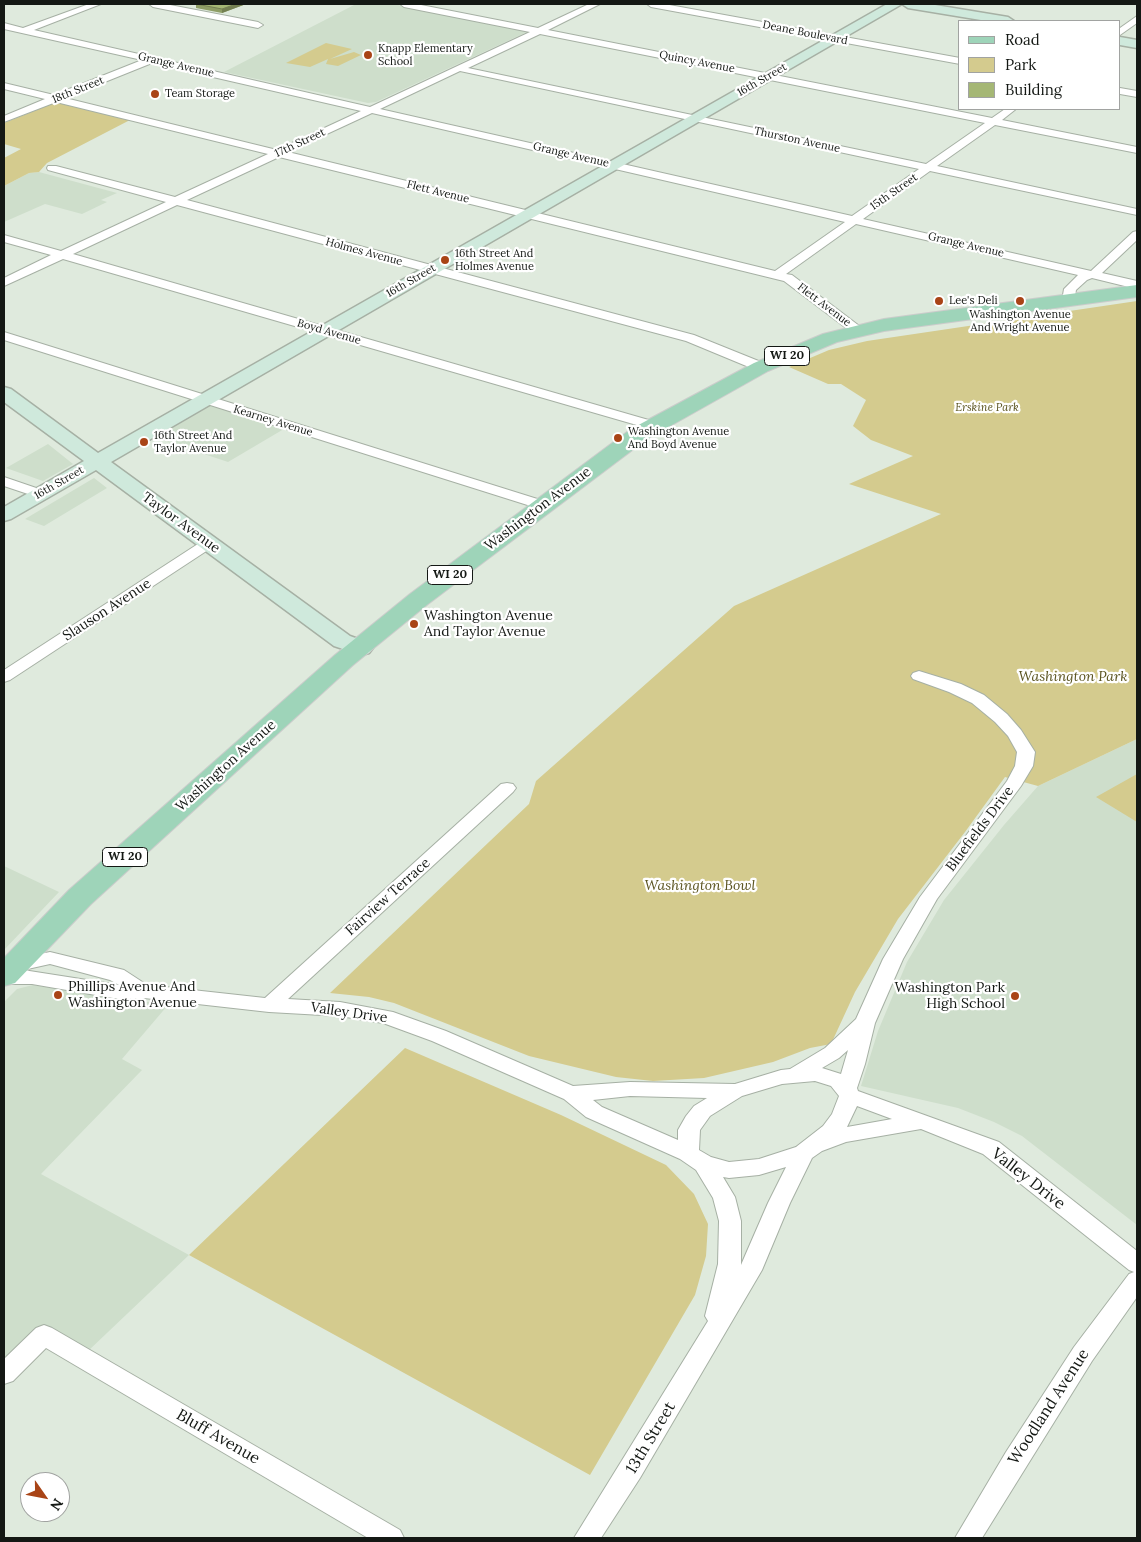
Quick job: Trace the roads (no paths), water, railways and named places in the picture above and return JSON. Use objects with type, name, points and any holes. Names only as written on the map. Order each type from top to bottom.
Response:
[{"type":"main road","name":"Washington Avenue","points":[[6,972],[80,897],[344,660],[419,599],[639,434],[762,367],[814,343],[858,330],[1137,291]]},
{"type":"street","points":[[4,38],[97,4]]},
{"type":"street","points":[[153,4],[258,26]]},
{"type":"street","name":"Quincy Avenue","points":[[404,4],[1137,150]]},
{"type":"street","name":"17th Street","points":[[4,282],[596,4]]},
{"type":"street","name":"Deane Boulevard","points":[[651,4],[958,61]]},
{"type":"street","name":"16th Street","points":[[4,515],[896,4]]},
{"type":"street","points":[[908,4],[1002,20]]},
{"type":"street","points":[[1121,31],[1137,19]]},
{"type":"street","name":"Grange Avenue","points":[[4,26],[1137,285]]},
{"type":"street","points":[[1121,41],[1137,44]]},
{"type":"street","name":"18th Street","points":[[4,119],[151,60]]},
{"type":"street","name":"Thurston Avenue","points":[[457,68],[1137,212]]},
{"type":"street","name":"Flett Avenue","points":[[4,86],[788,278],[858,330]]},
{"type":"street","points":[[1121,91],[1137,94]]},
{"type":"street","name":"15th Street","points":[[777,276],[1010,110]]},
{"type":"street","name":"Holmes Avenue","points":[[52,168],[690,338],[762,367]]},
{"type":"street","points":[[1068,301],[1085,293],[1098,280],[1094,274],[1137,234]]},
{"type":"street","name":"Boyd Avenue","points":[[4,238],[654,426]]},
{"type":"street","name":"Kearney Avenue","points":[[4,336],[542,505]]},
{"type":"street","name":"Taylor Avenue","points":[[4,393],[342,640],[361,648]]},
{"type":"street","points":[[4,481],[40,494]]},
{"type":"street","name":"Slauson Avenue","points":[[4,677],[209,544]]},
{"type":"street","name":"Bluefields Drive","points":[[809,1150],[831,1132],[842,1117],[865,1023],[893,958],[929,897],[1016,782],[1024,766],[1026,752],[1015,734],[1001,718],[978,699],[955,688],[919,676]]},
{"type":"street","name":"Fairview Terrace","points":[[269,1005],[507,788]]},
{"type":"street","name":"Valley Drive","points":[[6,972],[119,992],[144,991],[269,1005],[340,1009],[386,1017],[439,1036],[571,1094],[594,1112],[696,1159],[729,1170],[743,1170],[775,1163],[809,1150]]},
{"type":"street","name":"Bluefields Drive","points":[[794,1075],[832,1053],[865,1023]]},
{"type":"street","name":"Valley Drive","points":[[794,1075],[816,1074],[827,1076],[838,1081],[848,1092],[991,1148],[1137,1264]]},
{"type":"street","points":[[696,1159],[689,1130],[702,1111],[735,1091],[757,1083],[794,1075]]},
{"type":"street","name":"Valley Drive","points":[[571,1094],[630,1089],[735,1091]]},
{"type":"street","points":[[809,1150],[844,1135],[922,1121]]},
{"type":"street","name":"13th Street","points":[[587,1538],[631,1470],[754,1264],[779,1203],[809,1150]]},
{"type":"street","name":"13th Street","points":[[696,1159],[724,1196],[731,1230],[730,1264],[712,1336]]},
{"type":"street","name":"Woodland Avenue","points":[[968,1538],[1082,1354],[1137,1280]]},
{"type":"street","name":"Bluff Avenue","points":[[4,1374],[44,1335],[391,1538]]},
{"type":"place","name":"Knapp Elementary School","points":[[368,55]]},
{"type":"place","name":"Team Storage","points":[[155,94]]},
{"type":"place","name":"16th Street And Holmes Avenue","points":[[445,260]]},
{"type":"place","name":"Lee's Deli","points":[[939,301]]},
{"type":"place","name":"Washington Avenue And Wright Avenue","points":[[1020,301]]},
{"type":"place","name":"Washington Avenue And Boyd Avenue","points":[[618,438]]},
{"type":"place","name":"16th Street And Taylor Avenue","points":[[144,442]]},
{"type":"place","name":"Washington Avenue And Taylor Avenue","points":[[414,624]]},
{"type":"place","name":"Phillips Avenue And Washington Avenue","points":[[58,995]]},
{"type":"place","name":"Washington Park High School","points":[[1015,996]]},
{"type":"park label","name":"Erskine Park","points":[[987,408]]},
{"type":"park label","name":"Washington Park","points":[[1073,677]]},
{"type":"park label","name":"Washington Bowl","points":[[700,886]]}]
